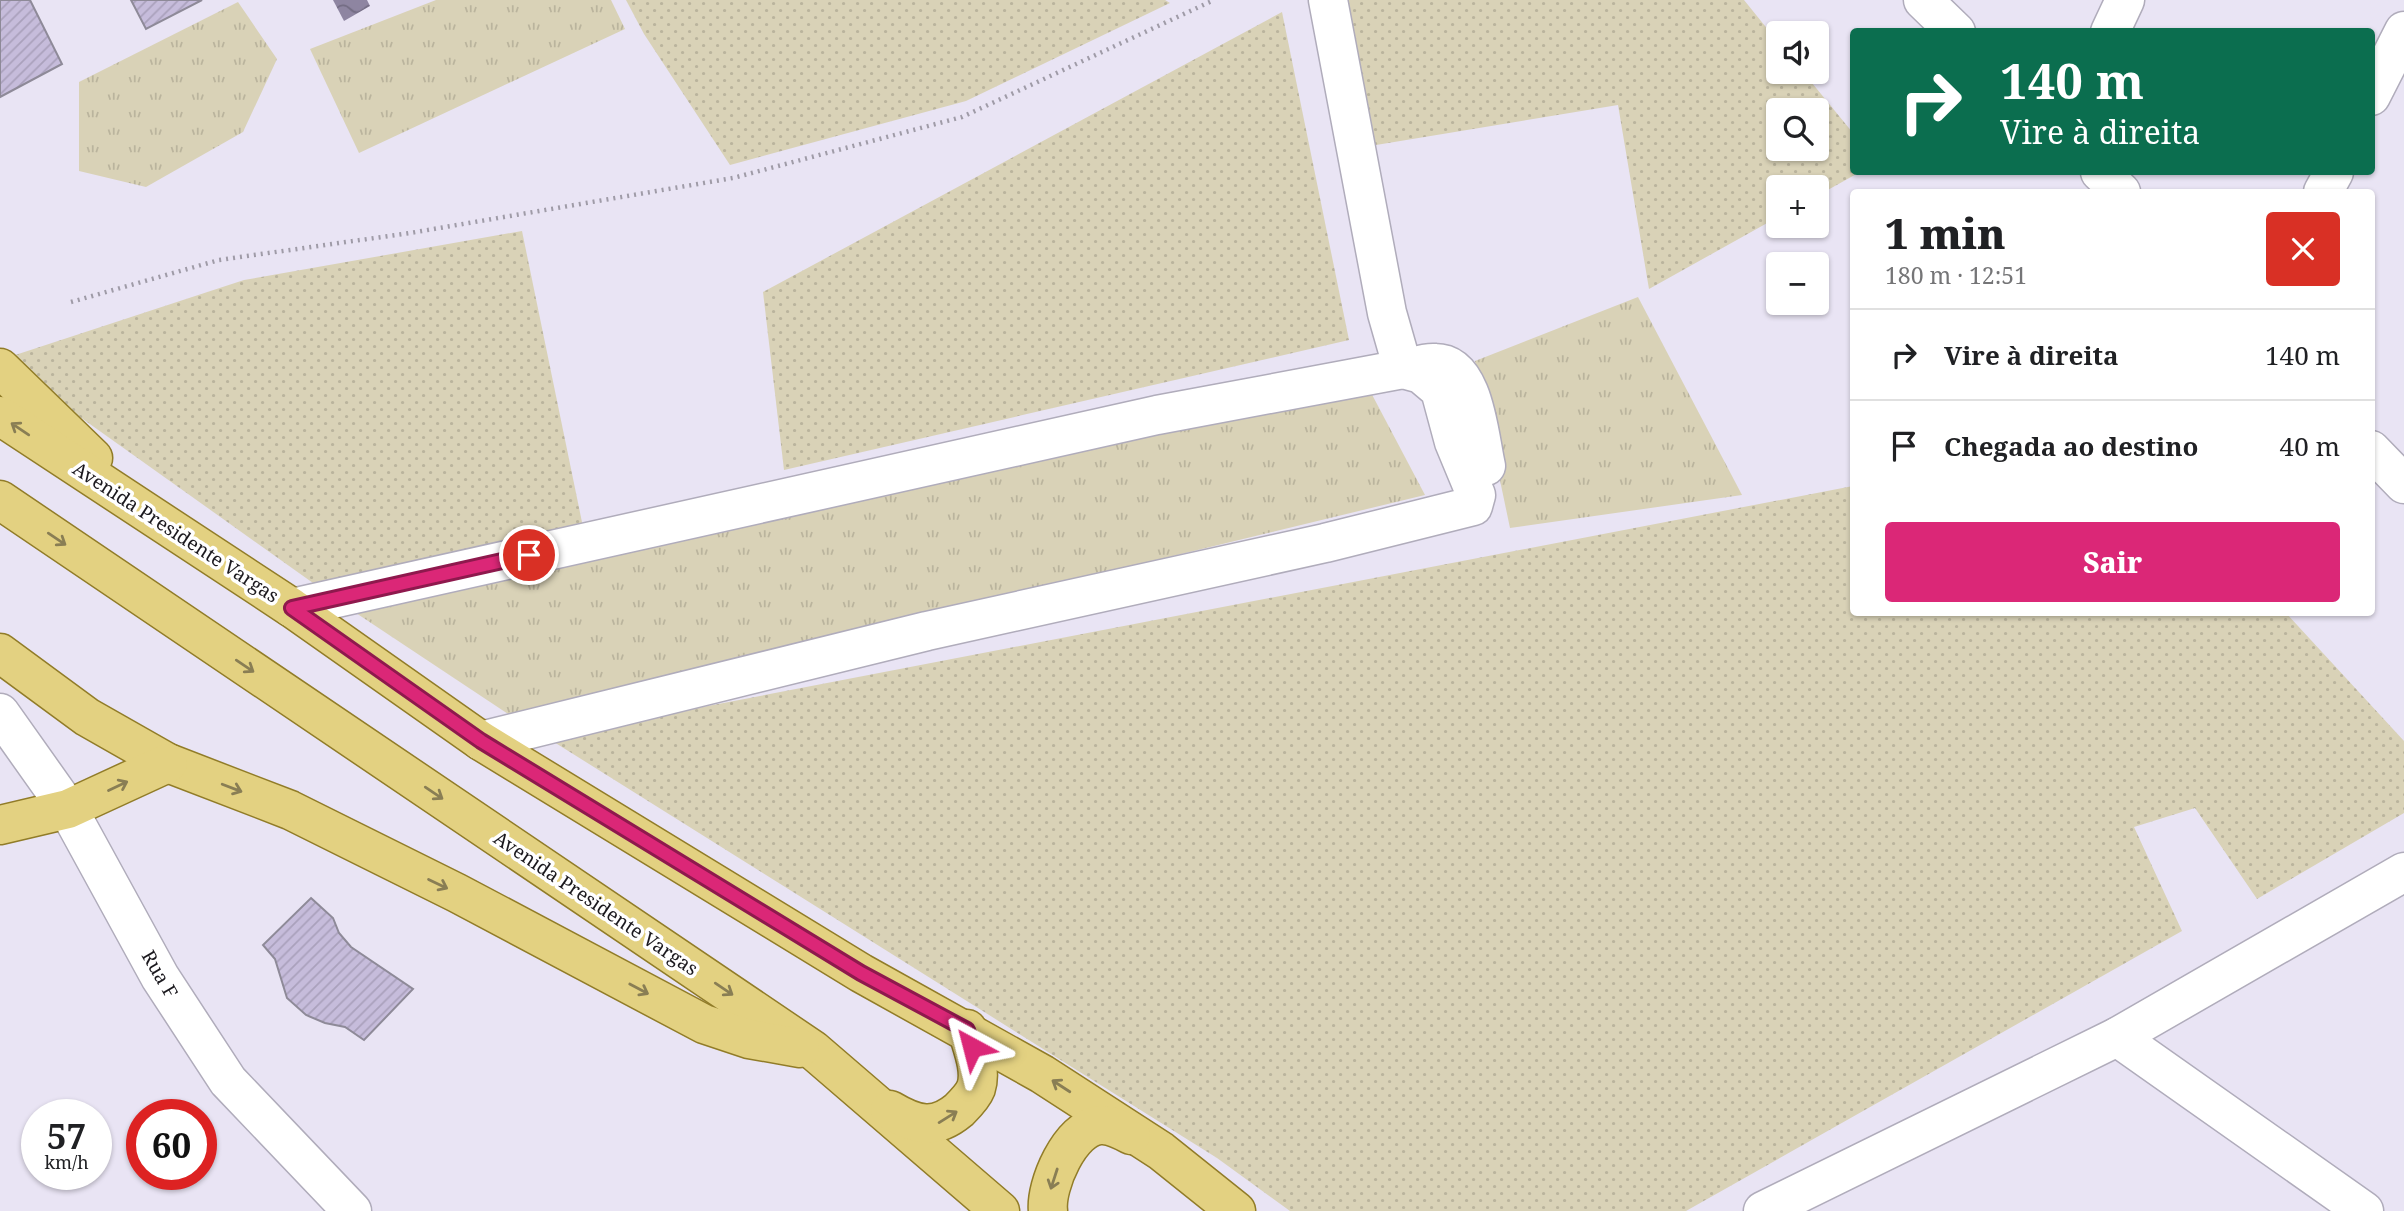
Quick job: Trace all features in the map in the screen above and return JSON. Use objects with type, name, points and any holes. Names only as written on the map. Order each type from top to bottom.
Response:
[{"type":"main road","points":[[0,368],[156,521]]},
{"type":"main road","name":"Avenida Presidente Vargas","points":[[0,416],[292,608],[481,741],[861,973],[967,1030],[1161,1151],[1236,1211]]},
{"type":"main road","name":"Avenida Presidente Vargas","points":[[0,500],[813,1050],[1000,1211]]},
{"type":"main road","points":[[1,655],[87,717],[168,763],[302,816],[469,899],[705,1024],[749,1039],[813,1050]]},
{"type":"main road","points":[[0,825],[68,809],[168,763]]},
{"type":"main road","points":[[864,1095],[904,1118],[926,1125],[944,1123],[967,1103],[976,1088],[977,1065],[967,1030]]},
{"type":"main road","points":[[1048,1211],[1052,1179],[1061,1159],[1089,1128],[1100,1125],[1117,1128],[1161,1151]]},
{"type":"street","points":[[1328,0],[1387,313],[1403,369]]},
{"type":"street","points":[[1923,0],[1952,28]]},
{"type":"street","points":[[2112,28],[2125,0]]},
{"type":"street","points":[[2375,88],[2404,31]]},
{"type":"street","points":[[2103,175],[2118,189]]},
{"type":"street","points":[[292,608],[1157,415],[1403,369],[1421,374],[1440,390],[1454,442],[1476,495],[1473,506],[1325,543],[927,631],[481,741]]},
{"type":"street","points":[[2375,454],[2404,484]]},
{"type":"street","name":"Rua F","points":[[0,713],[68,809],[160,977],[228,1081],[352,1211]]},
{"type":"street","points":[[1763,1211],[2117,1037],[2404,872]]},
{"type":"street","points":[[2117,1037],[2364,1211]]},
{"type":"path","points":[[71,302],[219,260],[410,233],[733,178],[962,117],[1214,0]]},
{"type":"green space","points":[[436,0],[611,0],[625,29],[359,153],[310,49]]},
{"type":"green space","points":[[626,0],[1165,0],[1170,3],[966,101],[730,165],[644,34]]},
{"type":"green space","points":[[1348,0],[1744,0],[1766,27],[1766,84],[1813,84],[1824,98],[1766,98],[1766,161],[1829,161],[1829,104],[1850,129],[1850,175],[1855,175],[1829,189],[1829,175],[1766,175],[1766,224],[1649,289],[1618,105],[1370,146]]},
{"type":"green space","points":[[238,2],[277,59],[243,132],[146,187],[79,171],[79,82]]},
{"type":"green space","points":[[1282,12],[1349,340],[784,470],[763,292]]},
{"type":"green space","points":[[522,231],[583,527],[313,583],[0,360],[244,280]]},
{"type":"green space","points":[[1638,297],[1742,495],[1510,528],[1475,361]]},
{"type":"green space","points":[[1368,387],[1425,495],[511,716],[356,613]]},
{"type":"green space","points":[[1850,487],[1850,616],[2289,616],[2404,741],[2404,813],[2257,899],[2195,808],[2134,827],[2182,931],[1686,1211],[1290,1211],[1217,1158],[546,737]]},
{"type":"water","points":[[333,0],[367,0],[370,6],[344,21]]},
{"type":"building","points":[[0,0],[30,0],[62,64],[0,97]]},
{"type":"building","points":[[131,0],[202,0],[146,29]]},
{"type":"building","points":[[311,898],[333,918],[339,933],[351,947],[413,989],[364,1040],[345,1027],[306,1015],[287,998],[275,959],[263,945]]},
{"type":"route","points":[[529,555],[292,608],[481,741],[861,973],[967,1030],[972,1047]]}]
